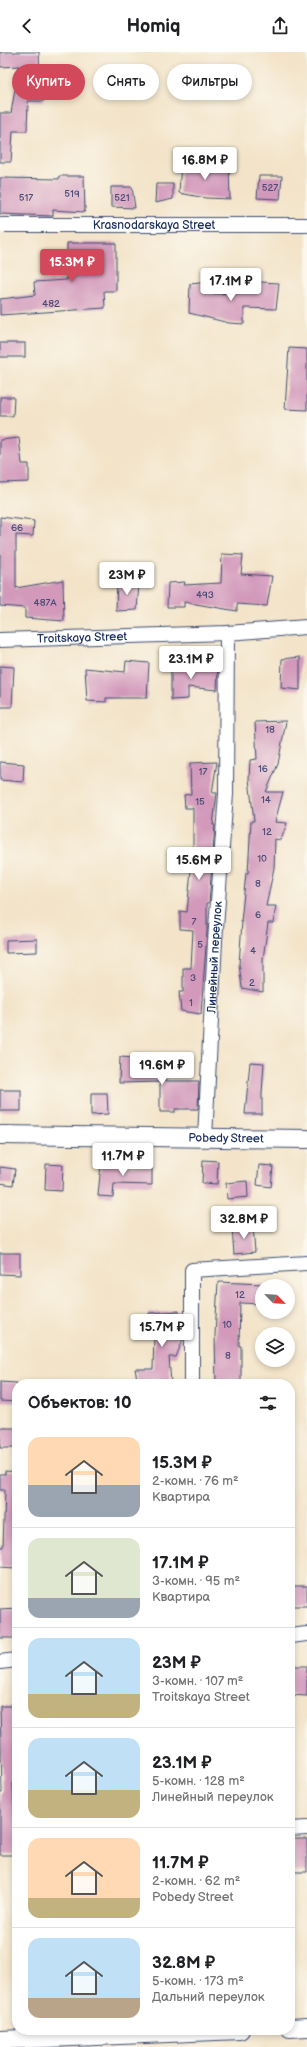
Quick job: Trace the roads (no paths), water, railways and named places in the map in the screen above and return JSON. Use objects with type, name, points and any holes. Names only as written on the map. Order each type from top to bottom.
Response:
[{"type":"street","name":"Krasnodarskaya Street","points":[[0,225],[307,226]]},
{"type":"street","name":"Troitskaya Street","points":[[0,640],[227,633],[307,627]]},
{"type":"street","name":"Линейный переулок","points":[[205,1138],[215,941],[226,794],[227,633]]},
{"type":"street","name":"Pobedy Street","points":[[0,1135],[307,1139]]},
{"type":"street","points":[[192,1379],[192,1270],[307,1263]]},
{"type":"street","points":[[295,1635],[307,1634]]},
{"type":"street","points":[[0,1662],[12,1661]]},
{"type":"street","points":[[295,1829],[307,1828]]},
{"type":"street","points":[[295,2028],[307,2027]]},
{"type":"street","points":[[0,2040],[120,2035]]}]
